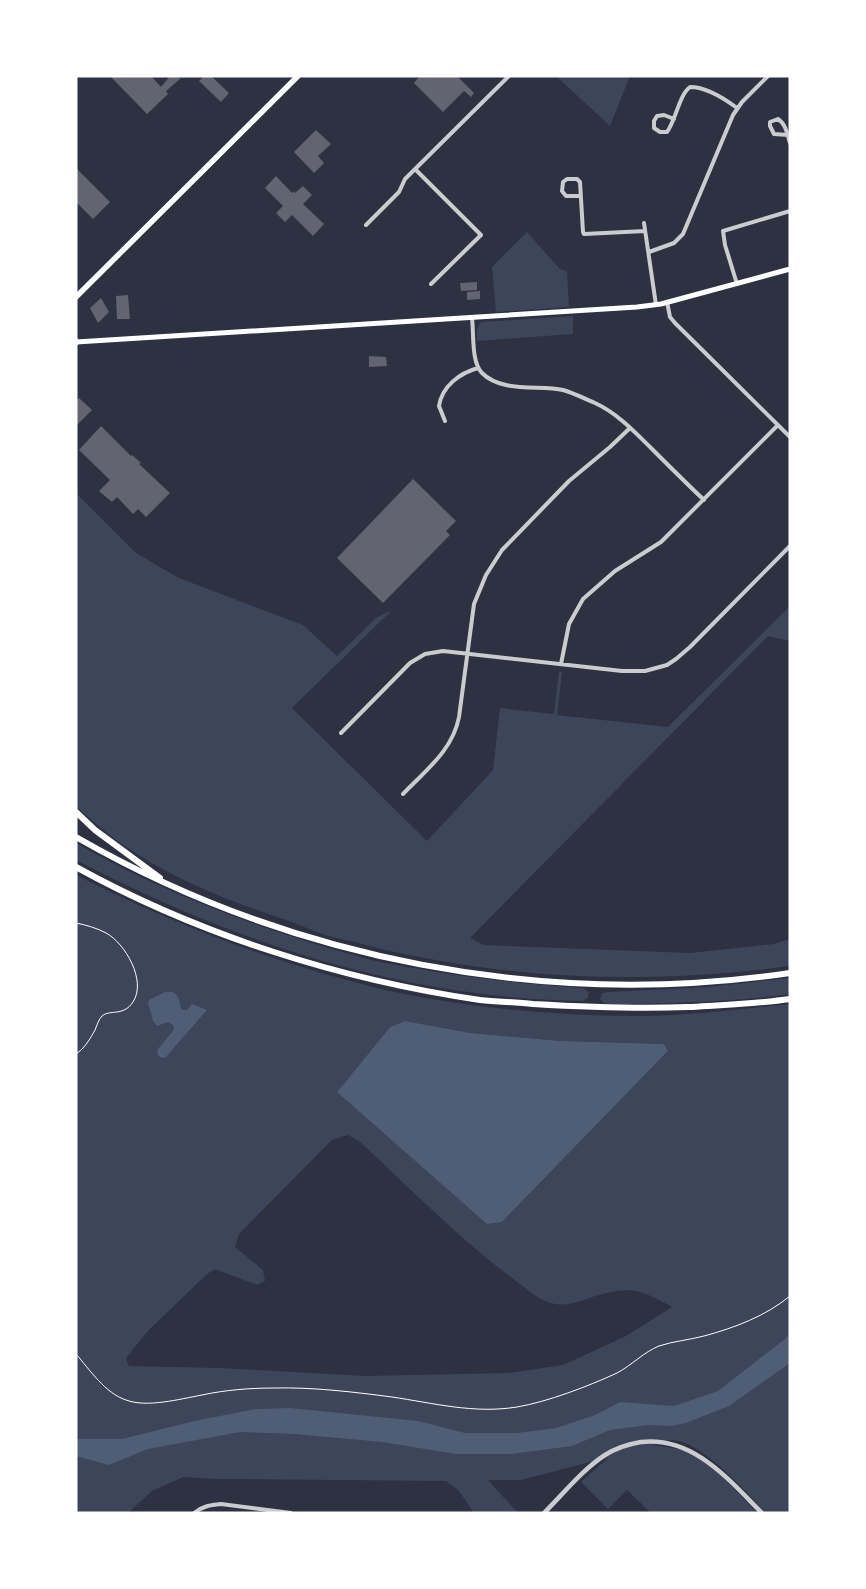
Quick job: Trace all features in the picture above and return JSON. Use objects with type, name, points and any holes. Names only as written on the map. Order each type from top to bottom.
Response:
[{"type":"highway","points":[[76,812],[95,830],[169,885]]},
{"type":"highway","points":[[76,837],[127,865],[229,910],[360,952],[444,969],[527,980],[595,984],[680,984],[790,973]]},
{"type":"highway","points":[[76,867],[127,894],[183,919],[261,947],[329,968],[390,983],[481,1000],[594,1008],[643,1009],[769,1002],[790,999]]},
{"type":"main road","points":[[76,297],[298,76]]},
{"type":"main road","points":[[76,341],[472,318],[656,305],[790,269]]},
{"type":"street","points":[[366,225],[399,192],[405,179],[509,76]]},
{"type":"street","points":[[648,252],[674,243],[683,234],[737,108],[768,76]]},
{"type":"street","points":[[674,120],[660,115],[657,116],[654,121],[654,128],[660,132],[667,132],[674,120],[685,92],[690,87],[699,88],[725,99],[737,108]]},
{"type":"street","points":[[788,135],[774,134],[770,122],[775,119],[780,120],[788,135],[790,143]]},
{"type":"street","points":[[415,169],[481,235],[431,284]]},
{"type":"street","points":[[580,196],[566,196],[562,191],[563,182],[579,180],[584,234],[645,231]]},
{"type":"street","points":[[737,284],[725,245],[724,231],[790,211]]},
{"type":"street","points":[[644,223],[656,305]]},
{"type":"street","points":[[667,302],[670,317],[675,324],[790,437]]},
{"type":"street","points":[[472,318],[475,356],[478,368],[486,376],[499,383],[564,390],[597,404],[614,414],[630,428],[704,500]]},
{"type":"street","points":[[445,422],[439,406],[447,388],[463,374],[478,368]]},
{"type":"street","points":[[561,664],[569,624],[583,599],[615,571],[661,542],[778,425]]},
{"type":"street","points":[[403,794],[444,752],[454,736],[459,717],[474,604],[479,587],[493,562],[569,481],[630,428]]},
{"type":"street","points":[[341,733],[410,663],[425,654],[443,651],[467,653],[622,672],[645,671],[667,665],[690,648],[790,546]]},
{"type":"street","points":[[544,1513],[596,1461],[608,1453],[633,1443],[647,1442],[670,1444],[695,1453],[723,1474],[762,1513]]},
{"type":"street","points":[[194,1513],[202,1507],[221,1504],[291,1513]]},
{"type":"path","points":[[76,923],[85,924],[105,932],[117,940],[129,958],[136,975],[136,990],[134,1000],[129,1007],[119,1012],[107,1013],[100,1018],[88,1041],[76,1054]]},
{"type":"path","points":[[76,1354],[110,1392],[126,1400],[144,1403],[183,1400],[223,1392],[303,1388],[390,1397],[469,1409],[517,1407],[568,1393],[618,1372],[657,1347],[720,1331],[766,1313],[790,1296]]},
{"type":"shaded area","points":[[556,76],[630,76],[610,126]]},
{"type":"shaded area","points":[[527,232],[560,269],[567,271],[569,307],[496,312],[492,267]]},
{"type":"shaded area","points":[[573,316],[573,334],[477,341],[477,328],[481,322]]},
{"type":"shaded area","points":[[76,493],[136,553],[179,578],[303,625],[337,656],[376,618],[392,610],[292,708],[427,841],[493,770],[500,708],[554,714],[559,671],[562,672],[557,715],[668,727],[790,606],[790,641],[768,636],[470,938],[484,945],[690,953],[774,944],[790,939],[790,966],[695,975],[601,977],[554,975],[508,970],[414,956],[325,935],[224,898],[171,874],[121,844],[76,806]]},
{"type":"shaded area","points":[[76,843],[110,862],[181,895],[256,924],[331,949],[379,962],[434,972],[540,985],[583,988],[589,992],[588,998],[583,1001],[516,997],[450,989],[386,977],[322,960],[259,940],[197,917],[136,890],[76,860]]},
{"type":"shaded area","points":[[76,875],[175,921],[277,959],[389,991],[426,998],[488,1007],[615,1016],[718,1012],[790,1004],[790,1513],[766,1513],[710,1458],[697,1449],[672,1440],[653,1445],[682,1450],[700,1459],[726,1480],[757,1513],[651,1513],[627,1490],[608,1509],[581,1482],[609,1457],[521,1480],[488,1480],[518,1513],[474,1513],[459,1491],[446,1481],[183,1477],[152,1491],[128,1513],[76,1513]],"holes":[[[405,1021],[471,1033],[561,1041],[664,1044],[668,1051],[502,1222],[337,1092],[390,1027]],[[348,1135],[360,1142],[475,1249],[540,1298],[550,1303],[564,1304],[602,1294],[632,1290],[650,1295],[672,1307],[626,1336],[563,1365],[509,1373],[366,1376],[222,1368],[129,1366],[126,1358],[147,1332],[207,1274],[215,1269],[257,1285],[265,1281],[263,1270],[235,1247],[239,1234],[332,1140]]]},
{"type":"shaded area","points":[[790,978],[790,994],[767,997],[698,1002],[628,1004],[605,1004],[600,999],[602,993],[607,992],[707,987]]},
{"type":"shaded area","points":[[165,992],[176,994],[182,1010],[187,1010],[192,1004],[207,1010],[165,1058],[158,1055],[157,1050],[173,1031],[174,1026],[168,1022],[157,1026],[153,1021],[148,1003],[149,1000]]},
{"type":"shaded area","points":[[405,1021],[471,1033],[561,1041],[664,1044],[668,1051],[502,1222],[487,1224],[337,1092],[390,1027]]},
{"type":"shaded area","points":[[790,1335],[790,1363],[729,1406],[686,1423],[671,1426],[648,1425],[610,1430],[572,1446],[511,1454],[456,1454],[382,1442],[295,1434],[240,1432],[148,1449],[109,1465],[76,1456],[76,1439],[122,1439],[194,1421],[256,1409],[290,1408],[418,1421],[465,1433],[517,1433],[556,1428],[595,1415],[620,1402],[674,1406],[718,1391]]},
{"type":"building","points":[[110,76],[151,76],[161,87],[170,76],[181,78],[166,91],[168,94],[147,114]]},
{"type":"building","points":[[204,76],[211,76],[229,93],[221,102],[199,81]]},
{"type":"building","points":[[420,76],[457,76],[474,93],[471,97],[464,91],[443,112],[414,83]]},
{"type":"building","points":[[316,130],[331,144],[318,156],[324,163],[314,173],[294,152]]},
{"type":"building","points":[[76,168],[110,202],[93,219],[76,202]]},
{"type":"building","points":[[276,176],[292,193],[294,191],[295,193],[303,186],[312,195],[303,204],[324,224],[313,236],[292,215],[285,222],[276,213],[283,206],[265,188]]},
{"type":"building","points":[[477,282],[477,290],[461,291],[460,283]]},
{"type":"building","points":[[480,291],[480,299],[467,300],[467,292]]},
{"type":"building","points":[[128,295],[130,319],[117,319],[116,296]]},
{"type":"building","points":[[101,298],[109,312],[98,323],[90,308]]},
{"type":"building","points":[[369,356],[386,357],[387,366],[369,367]]},
{"type":"building","points":[[79,398],[92,410],[76,426],[76,401]]},
{"type":"building","points":[[101,426],[170,493],[146,517],[138,509],[133,514],[117,497],[112,502],[99,491],[110,480],[79,450]]},
{"type":"building","points":[[413,479],[456,521],[446,531],[450,535],[383,603],[337,558]]}]
